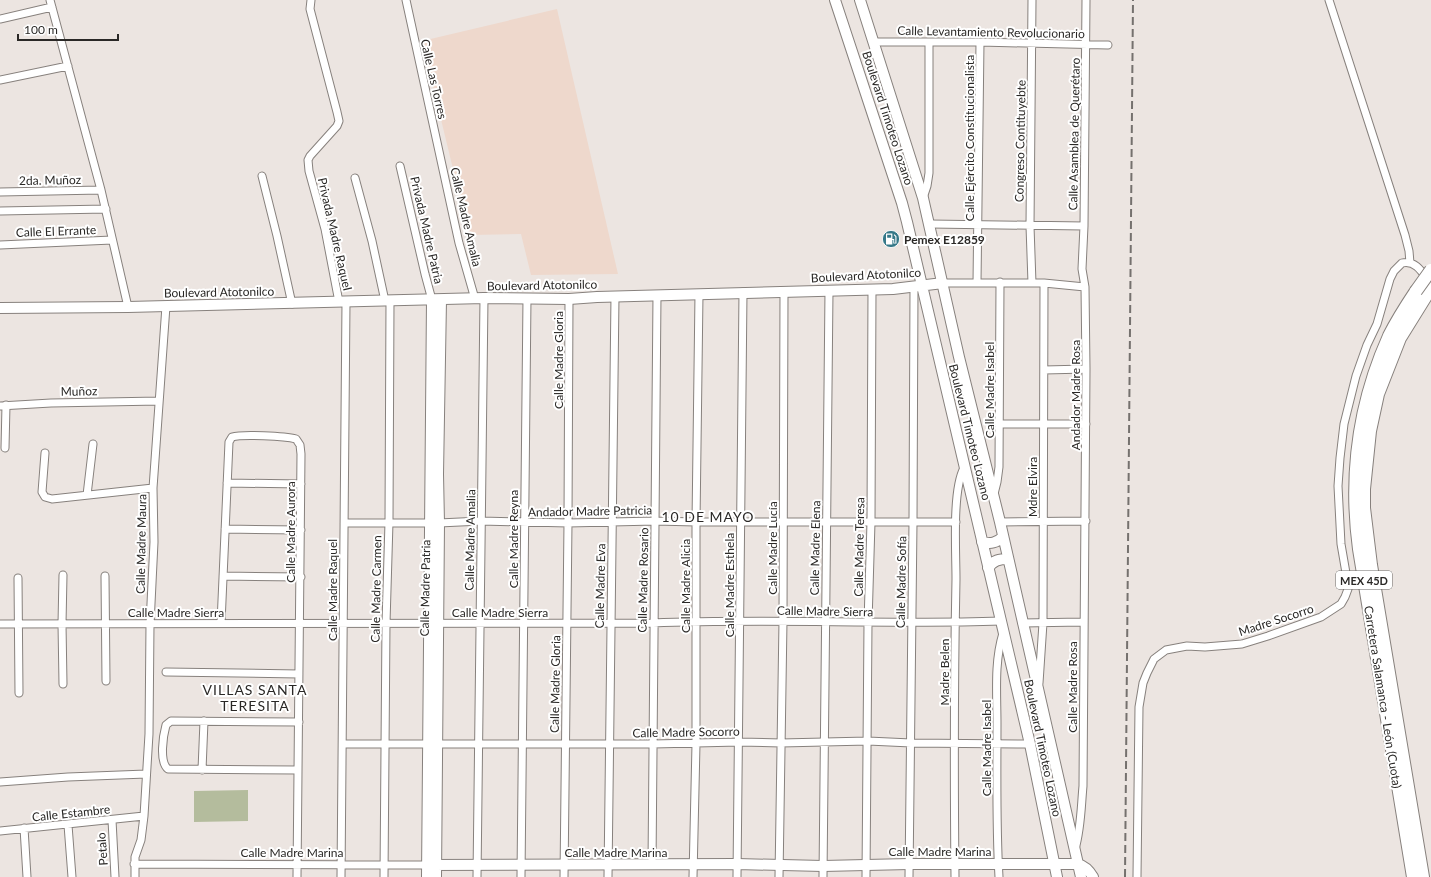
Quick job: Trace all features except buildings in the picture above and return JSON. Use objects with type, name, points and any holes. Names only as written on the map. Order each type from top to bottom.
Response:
[{"type":"highway","name":"Carretera Salamanca - León (Cuota)","points":[[1423,877],[1371,565],[1365,514],[1364,489],[1370,431],[1378,394],[1400,338],[1431,270]]},
{"type":"highway","name":"Carretera Salamanca - León (Cuota)","points":[[1413,877],[1359,550],[1354,506],[1357,447],[1369,391],[1390,335],[1420,295],[1431,286]]},
{"type":"main road","name":"Boulevard Timoteo Lozano","points":[[835,0],[902,203],[918,287],[964,468],[1030,744],[1057,877]]},
{"type":"main road","name":"Boulevard Timoteo Lozano","points":[[860,0],[930,224],[1081,877]]},
{"type":"main road","name":"Boulevard Atotonilco","points":[[0,308],[292,304],[527,298],[569,299],[743,292],[829,291],[918,287],[943,283]]},
{"type":"main road","name":"Calle Madre Patria","points":[[436,300],[438,474],[435,523],[432,744],[432,865],[436,877]]},
{"type":"main road","points":[[982,542],[996,542],[1003,537]]},
{"type":"main road","points":[[988,568],[990,564],[996,560],[1008,560]]},
{"type":"main road","name":"Calle Madre Marina","points":[[432,865],[737,864],[823,866],[909,864],[1078,864]]},
{"type":"main road","points":[[1078,864],[1084,866],[1093,877]]},
{"type":"main road","name":"Calle Madre Patria","points":[[427,877],[432,865]]},
{"type":"street","name":"Privada Madre Raquel","points":[[311,0],[310,9],[339,121],[337,126],[310,156],[308,160],[309,171],[343,302]]},
{"type":"street","name":"Calle Las Torres","points":[[406,0],[442,163]]},
{"type":"street","name":"Congreso Contituyebte","points":[[1032,0],[1030,226],[1032,283]]},
{"type":"street","name":"Calle Asamblea de Querétaro","points":[[1082,269],[1084,226],[1086,0]]},
{"type":"street","points":[[1329,0],[1405,234],[1410,263],[1416,265],[1421,270],[1431,286]]},
{"type":"street","points":[[0,20],[51,4],[106,209],[128,307]]},
{"type":"street","name":"Calle Levantamiento Revolucionario","points":[[873,42],[980,42],[1108,45]]},
{"type":"street","points":[[923,198],[929,173],[929,42]]},
{"type":"street","name":"Calle Ejército Constitucionalista","points":[[977,282],[979,224],[980,42]]},
{"type":"street","points":[[0,80],[68,66]]},
{"type":"street","name":"Calle Madre Amalia","points":[[442,163],[459,243],[480,299],[481,521],[478,877]]},
{"type":"street","name":"Privada Madre Patria","points":[[400,166],[425,274],[436,300]]},
{"type":"street","points":[[262,176],[292,304]]},
{"type":"street","name":"Calle Madre Carmen","points":[[355,178],[387,301],[389,522],[386,623],[384,877]]},
{"type":"street","name":"2da. Muñoz","points":[[0,192],[101,190]]},
{"type":"street","points":[[0,211],[106,209]]},
{"type":"street","points":[[930,224],[1084,226]]},
{"type":"street","name":"Calle El Errante","points":[[0,244],[112,240]]},
{"type":"street","name":"Madre Socorro","points":[[1137,877],[1138,720],[1140,695],[1150,666],[1159,655],[1166,650],[1187,646],[1205,647],[1242,644],[1268,636],[1321,617],[1341,604],[1345,597],[1348,589],[1341,544],[1338,486],[1344,424],[1356,376],[1367,345],[1377,324],[1390,279],[1399,266],[1406,262],[1410,263]]},
{"type":"street","name":"Andador Madre Rosa","points":[[1082,269],[1085,288],[1086,521]]},
{"type":"street","name":"Calle Madre Isabel","points":[[993,496],[998,482],[1000,424],[1000,282]]},
{"type":"street","name":"Boulevard Atotonilco","points":[[943,283],[1044,283],[1085,288]]},
{"type":"street","name":"Mdre Elvira","points":[[1039,691],[1043,623],[1042,523],[1044,283]]},
{"type":"street","name":"Calle Madre Sofía","points":[[909,877],[911,623],[918,287]]},
{"type":"street","name":"Calle Madre Teresa","points":[[866,877],[868,623],[871,522],[872,289]]},
{"type":"street","name":"Calle Madre Lucía","points":[[779,877],[783,621],[782,521],[784,291]]},
{"type":"street","name":"Calle Madre Elena","points":[[823,877],[829,291]]},
{"type":"street","name":"Calle Madre Esthela","points":[[736,877],[739,742],[743,292]]},
{"type":"street","name":"Calle Madre Alicia","points":[[693,877],[696,744],[696,522],[699,294]]},
{"type":"street","name":"Calle Madre Rosario","points":[[652,865],[657,295]]},
{"type":"street","name":"Calle Madre Eva","points":[[608,877],[615,296]]},
{"type":"street","name":"Calle Madre Reyna","points":[[521,877],[524,744],[524,522],[527,298]]},
{"type":"street","name":"Calle Madre Gloria","points":[[564,877],[569,299]]},
{"type":"street","name":"Calle Madre Raquel","points":[[341,877],[344,523],[343,302]]},
{"type":"street","name":"Calle Madre Maura","points":[[135,877],[135,857],[141,840],[144,816],[150,695],[150,624],[154,542],[153,488],[166,306]]},
{"type":"street","points":[[1044,370],[1086,369]]},
{"type":"street","name":"Muñoz","points":[[3,406],[51,403],[159,401]]},
{"type":"street","points":[[3,406],[6,448]]},
{"type":"street","points":[[1000,424],[1086,424]]},
{"type":"street","name":"Calle Madre Aurora","points":[[221,623],[229,442],[232,437],[243,436],[296,439],[299,442],[301,454],[297,877]]},
{"type":"street","points":[[87,495],[93,444]]},
{"type":"street","points":[[45,453],[42,492],[45,497],[52,499],[153,488]]},
{"type":"street","name":"Madre Belen","points":[[955,877],[954,623],[956,522],[958,486],[964,468]]},
{"type":"street","points":[[227,483],[301,484]]},
{"type":"street","name":"Andador Madre Patricia","points":[[344,523],[435,523],[481,521],[568,523],[655,521],[956,522]]},
{"type":"street","points":[[1000,522],[1042,523],[1086,521]]},
{"type":"street","name":"Calle Madre Rosa","points":[[1075,852],[1079,835],[1083,786],[1083,622],[1086,521]]},
{"type":"street","points":[[225,529],[301,530]]},
{"type":"street","points":[[63,574],[63,684]]},
{"type":"street","points":[[105,576],[106,681]]},
{"type":"street","points":[[223,576],[301,577]]},
{"type":"street","points":[[18,578],[19,693]]},
{"type":"street","name":"Calle Madre Sierra","points":[[0,624],[343,624],[696,621],[868,623],[1001,622]]},
{"type":"street","points":[[1022,623],[1083,622]]},
{"type":"street","name":"Calle Madre Isabel","points":[[999,877],[996,788],[998,662],[1000,646],[1004,633]]},
{"type":"street","points":[[166,672],[299,674]]},
{"type":"street","points":[[298,770],[168,769],[164,764],[162,757],[165,729],[168,722],[171,721],[299,722]]},
{"type":"street","points":[[202,770],[204,721]]},
{"type":"street","name":"Calle Madre Socorro","points":[[343,744],[696,744],[739,742],[781,743],[868,741],[955,744],[1030,744]]},
{"type":"street","points":[[0,782],[68,777],[146,774]]},
{"type":"street","name":"Calle Estambre","points":[[0,830],[144,816]]},
{"type":"street","name":"Petalo","points":[[112,820],[115,877]]},
{"type":"street","points":[[68,824],[72,877]]},
{"type":"street","points":[[24,828],[28,877]]},
{"type":"street","name":"Calle Madre Marina","points":[[134,864],[432,865]]},
{"type":"shaded area","points":[[557,9],[618,274],[531,275],[521,234],[469,235],[422,41]]},
{"type":"green space","points":[[248,790],[248,821],[194,822],[194,791]]},
{"type":"railway","points":[[1125,877],[1133,0]]},
{"type":"place","name":"Pemex E12859","points":[[891,239]]},
{"type":"district","name":"10 DE MAYO","points":[[708,516]]},
{"type":"district","name":"VILLAS SANTA TERESITA","points":[[255,698]]}]
